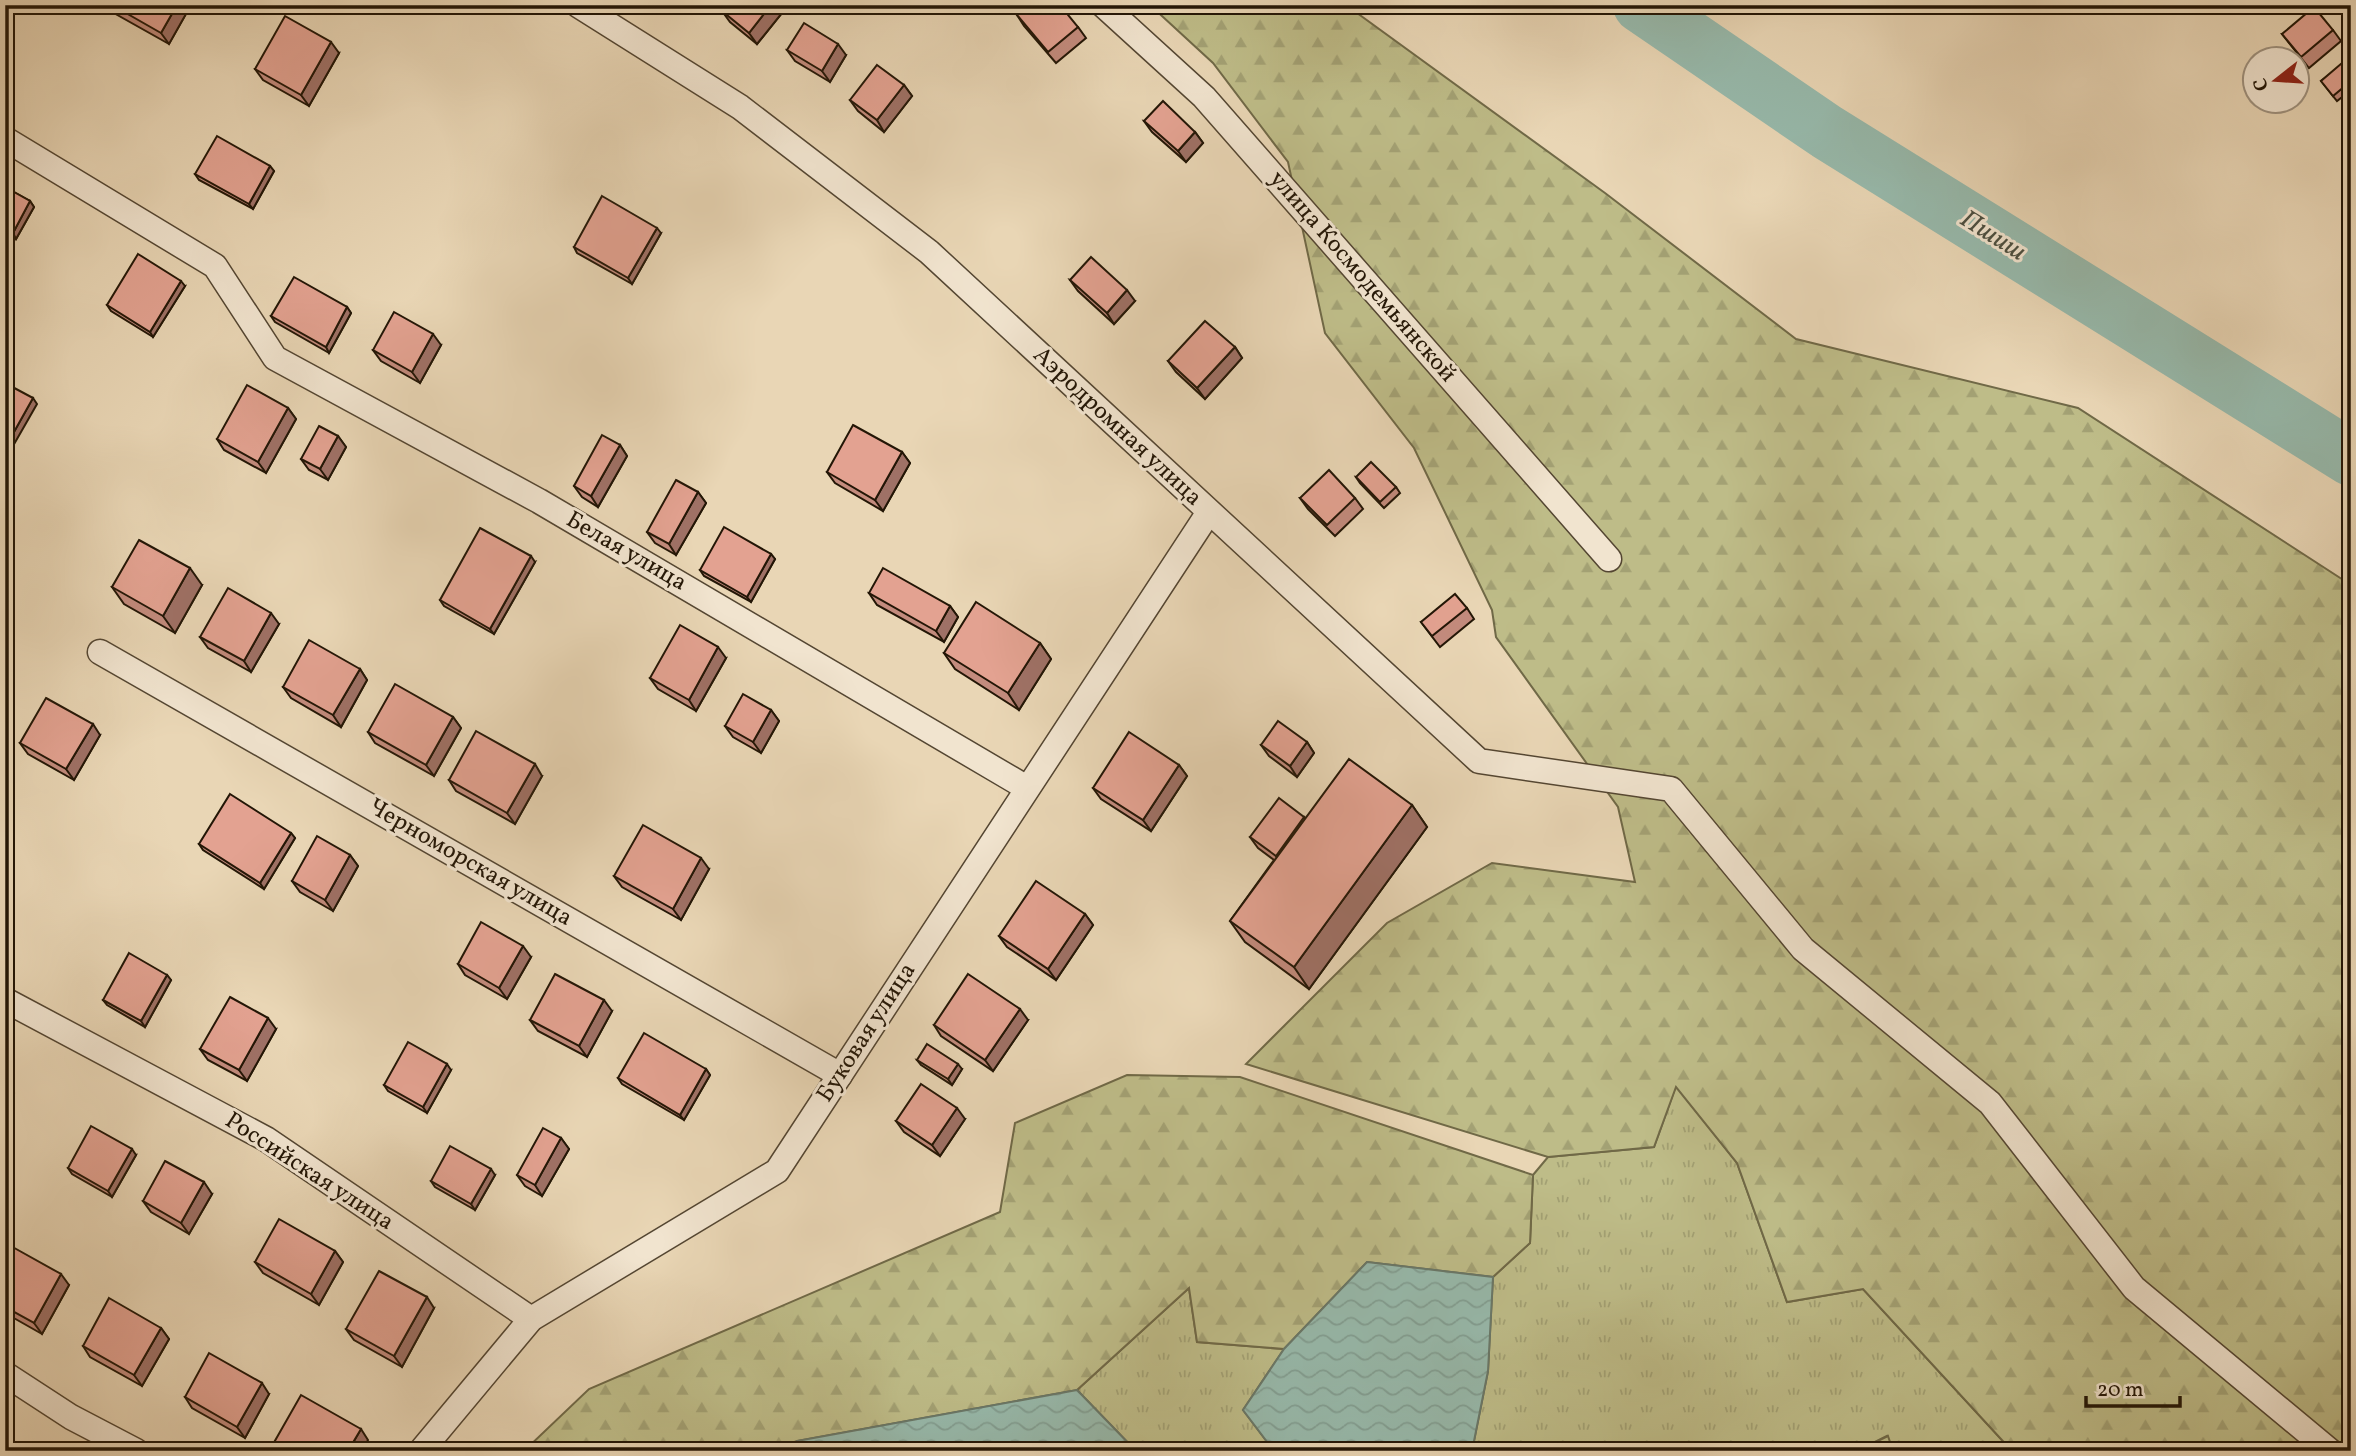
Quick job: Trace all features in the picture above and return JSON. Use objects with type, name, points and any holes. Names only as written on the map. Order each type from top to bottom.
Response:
[{"type":"street","name":"Аэродромная улица","points":[[578,5],[740,107],[929,252],[1479,761],[1671,789],[1803,949],[1990,1103],[2134,1288],[2330,1451]]},
{"type":"street","name":"улица Космодемьянской","points":[[1103,5],[1204,97],[1609,559]]},
{"type":"street","name":"Белая улица","points":[[5,139],[215,266],[275,358],[539,501],[1027,788]]},
{"type":"street","name":"Буковая улица","points":[[421,1451],[531,1319],[777,1171],[1209,512]]},
{"type":"street","name":"Черноморская улица","points":[[100,652],[840,1075]]},
{"type":"street","name":"Российская улица","points":[[5,1000],[267,1139],[531,1319]]},
{"type":"street","points":[[5,1374],[71,1417],[136,1451]]},
{"type":"green space","points":[[1150,5],[1346,5],[1605,193],[1796,339],[2078,408],[2351,585],[2351,1451],[2012,1451],[1863,1289],[1787,1302],[1737,1163],[1676,1087],[1654,1147],[1548,1157],[1246,1064],[1387,923],[1492,863],[1635,882],[1618,807],[1496,637],[1492,610],[1414,448],[1325,333],[1288,162],[1213,63]]},
{"type":"green space","points":[[1127,1075],[1240,1077],[1533,1175],[1530,1243],[1493,1277],[1367,1262],[1284,1349],[1197,1342],[1189,1288],[1077,1390],[797,1441],[771,1451],[524,1451],[589,1389],[1000,1212],[1015,1123]]},
{"type":"green space","points":[[1676,1086],[1737,1163],[1787,1302],[1863,1289],[2012,1451],[1893,1451],[1887,1436],[1857,1451],[1472,1451],[1488,1371],[1493,1277],[1530,1243],[1533,1175],[1548,1157],[1654,1147]]},
{"type":"green space","points":[[1189,1288],[1197,1342],[1284,1349],[1243,1410],[1274,1451],[1136,1451],[1077,1390]]},
{"type":"green space","points":[[1888,1436],[1893,1451],[1857,1451]]},
{"type":"water","points":[[1367,1262],[1493,1277],[1488,1371],[1472,1451],[1274,1451],[1243,1410],[1284,1349]]},
{"type":"water","points":[[1077,1390],[1136,1451],[798,1451],[797,1441]]},
{"type":"building","points":[[112,5],[177,5],[161,33]]},
{"type":"building","points":[[726,5],[771,5],[749,33],[722,11]]},
{"type":"building","points":[[1028,5],[1060,5],[1078,27],[1048,52],[1017,15]]},
{"type":"building","points":[[2314,7],[2333,30],[2310,49],[2310,46],[2292,46],[2282,34]]},
{"type":"building","points":[[285,16],[331,42],[301,95],[255,69]]},
{"type":"building","points":[[804,23],[838,44],[822,71],[787,50]]},
{"type":"building","points":[[2349,57],[2351,81],[2333,96],[2321,81]]},
{"type":"building","points":[[877,65],[904,85],[877,120],[850,100]]},
{"type":"building","points":[[1163,101],[1195,132],[1178,151],[1144,121]]},
{"type":"building","points":[[217,136],[270,166],[249,204],[195,174]]},
{"type":"building","points":[[5,187],[30,201],[13,233],[5,229]]},
{"type":"building","points":[[602,196],[657,228],[628,278],[574,247]]},
{"type":"building","points":[[138,254],[181,281],[150,332],[107,305]]},
{"type":"building","points":[[1091,257],[1127,290],[1107,313],[1070,280]]},
{"type":"building","points":[[294,277],[347,307],[326,347],[271,316]]},
{"type":"building","points":[[394,312],[433,334],[412,372],[373,350]]},
{"type":"building","points":[[1205,321],[1235,347],[1197,388],[1168,361]]},
{"type":"building","points":[[5,383],[33,398],[5,448]]},
{"type":"building","points":[[247,385],[288,408],[258,462],[217,439]]},
{"type":"building","points":[[853,425],[902,452],[875,500],[827,472]]},
{"type":"building","points":[[319,426],[338,436],[320,469],[301,459]]},
{"type":"building","points":[[602,435],[620,445],[591,496],[574,486]]},
{"type":"building","points":[[1371,462],[1396,487],[1380,502],[1356,477]]},
{"type":"building","points":[[1329,470],[1355,498],[1327,525],[1300,498]]},
{"type":"building","points":[[676,480],[698,492],[669,544],[647,532]]},
{"type":"building","points":[[724,527],[771,554],[747,597],[700,570]]},
{"type":"building","points":[[480,528],[531,556],[490,629],[440,600]]},
{"type":"building","points":[[139,540],[190,568],[163,616],[112,587]]},
{"type":"building","points":[[883,568],[950,606],[936,631],[869,593]]},
{"type":"building","points":[[228,588],[271,613],[244,661],[200,637]]},
{"type":"building","points":[[1455,594],[1467,608],[1432,636],[1421,622]]},
{"type":"building","points":[[976,602],[1040,643],[1008,693],[944,653]]},
{"type":"building","points":[[680,625],[718,647],[689,700],[650,678]]},
{"type":"building","points":[[309,640],[360,669],[333,715],[283,687]]},
{"type":"building","points":[[395,684],[453,717],[426,765],[368,732]]},
{"type":"building","points":[[743,694],[771,710],[753,742],[725,726]]},
{"type":"building","points":[[46,698],[93,724],[66,769],[20,743]]},
{"type":"building","points":[[1278,721],[1307,742],[1290,766],[1261,745]]},
{"type":"building","points":[[476,731],[535,764],[507,813],[449,780]]},
{"type":"building","points":[[1129,732],[1179,765],[1143,820],[1093,788]]},
{"type":"building","points":[[1349,759],[1412,805],[1294,967],[1230,921]]},
{"type":"building","points":[[230,794],[291,833],[260,883],[199,844]]},
{"type":"building","points":[[1279,798],[1304,817],[1276,856],[1250,837]]},
{"type":"building","points":[[643,825],[701,858],[673,909],[614,876]]},
{"type":"building","points":[[317,836],[350,855],[325,900],[292,881]]},
{"type":"building","points":[[1036,881],[1085,914],[1048,969],[999,936]]},
{"type":"building","points":[[481,922],[523,946],[499,988],[458,964]]},
{"type":"building","points":[[129,953],[167,975],[141,1021],[103,1000]]},
{"type":"building","points":[[555,974],[604,1000],[579,1046],[530,1020]]},
{"type":"building","points":[[968,974],[1020,1009],[985,1060],[934,1025]]},
{"type":"building","points":[[230,997],[268,1018],[239,1070],[200,1049]]},
{"type":"building","points":[[644,1033],[706,1069],[680,1115],[618,1078]]},
{"type":"building","points":[[408,1042],[447,1064],[423,1107],[384,1085]]},
{"type":"building","points":[[927,1044],[958,1064],[948,1079],[917,1060]]},
{"type":"building","points":[[921,1084],[957,1108],[932,1145],[896,1121]]},
{"type":"building","points":[[91,1126],[132,1149],[108,1191],[68,1168]]},
{"type":"building","points":[[543,1128],[561,1138],[535,1185],[517,1175]]},
{"type":"building","points":[[450,1146],[491,1169],[471,1204],[431,1181]]},
{"type":"building","points":[[165,1161],[204,1182],[181,1223],[143,1201]]},
{"type":"building","points":[[279,1219],[335,1251],[311,1294],[255,1262]]},
{"type":"building","points":[[9,1245],[61,1274],[34,1323],[5,1307],[5,1252]]},
{"type":"building","points":[[379,1271],[427,1297],[394,1356],[346,1329]]},
{"type":"building","points":[[109,1298],[161,1328],[134,1375],[83,1346]]},
{"type":"building","points":[[209,1353],[262,1383],[237,1427],[185,1397]]},
{"type":"building","points":[[301,1395],[361,1429],[348,1451],[280,1451],[272,1446]]},
{"type":"waterway","name":"Пшиш","points":[[1641,5],[1827,132],[2351,458]]}]
